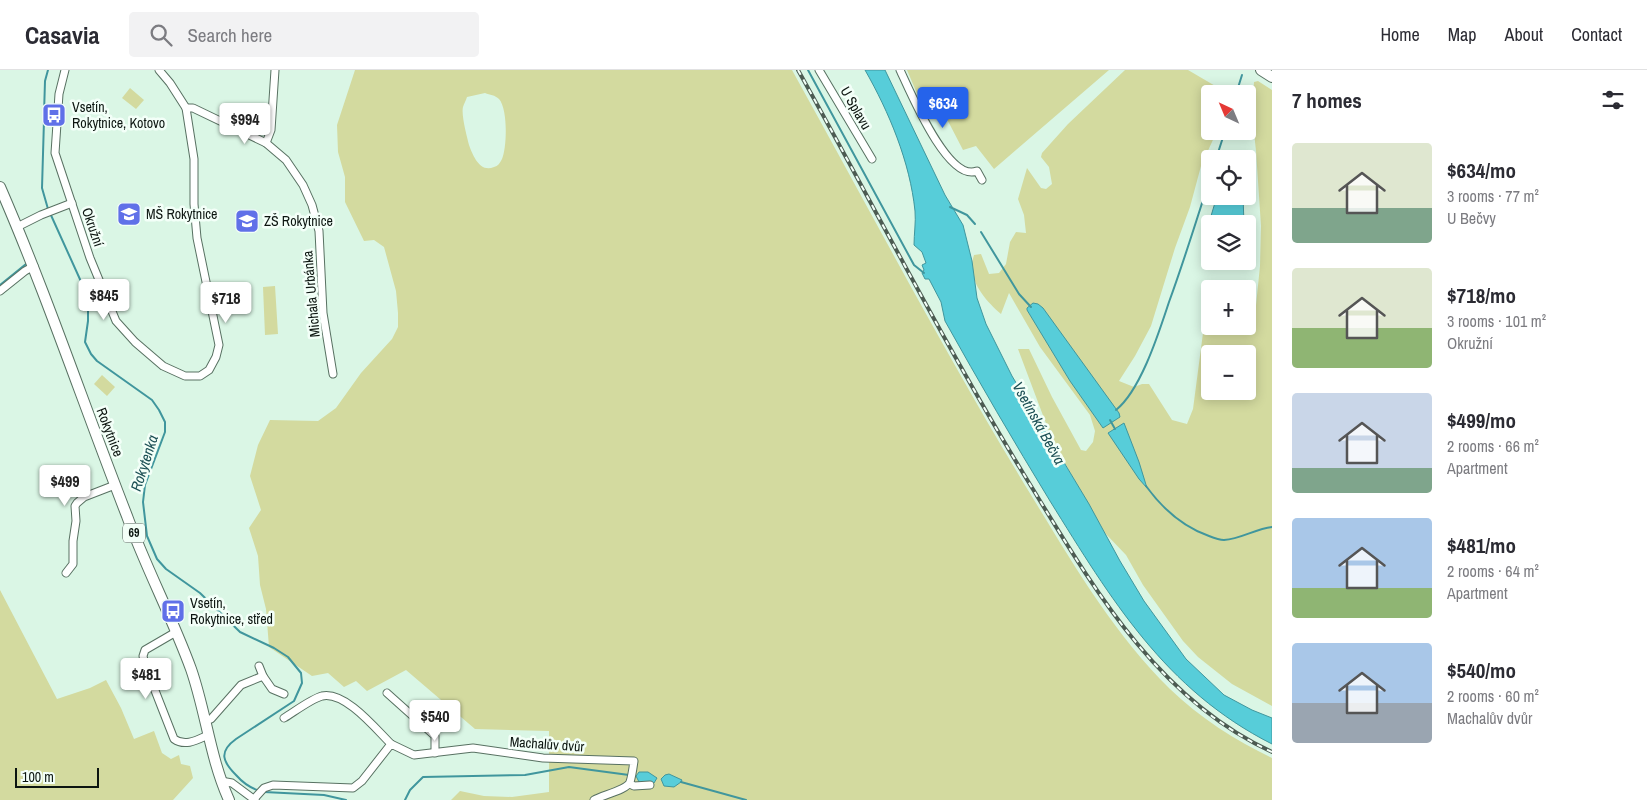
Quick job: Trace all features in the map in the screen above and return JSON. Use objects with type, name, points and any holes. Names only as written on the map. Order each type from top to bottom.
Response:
[{"type":"main road","points":[[1261,70],[1272,77]]},
{"type":"main road","name":"Rokytnice","points":[[0,187],[34,266],[115,485],[196,683],[208,735],[221,781],[229,800]]},
{"type":"street","name":"Okružní","points":[[65,70],[58,94],[55,153],[90,258],[116,321],[135,342],[163,366],[184,376],[200,376],[209,370],[216,357],[219,345],[197,238],[194,204],[194,159],[186,108],[159,70]]},
{"type":"street","points":[[266,144],[271,130],[275,70]]},
{"type":"street","name":"U Splavu","points":[[819,70],[872,160]]},
{"type":"street","points":[[900,70],[946,157],[963,170],[971,173],[977,171],[982,180]]},
{"type":"street","name":"Michala Urbánka","points":[[186,108],[193,108],[266,144],[286,160],[302,183],[312,205],[319,231],[323,313],[333,374]]},
{"type":"street","points":[[17,227],[72,203]]},
{"type":"street","points":[[0,291],[34,266]]},
{"type":"street","points":[[66,573],[73,564],[73,541],[77,503],[84,497],[115,485]]},
{"type":"street","points":[[176,632],[145,650],[143,656],[145,666],[174,739],[181,743],[186,743],[208,735]]},
{"type":"street","points":[[259,666],[262,676],[272,689],[284,694]]},
{"type":"street","points":[[205,721],[211,719],[241,685],[262,676]]},
{"type":"street","points":[[387,693],[435,736],[435,753]]},
{"type":"street","name":"Machalův dvůr","points":[[284,718],[320,696],[332,695],[355,710],[391,744],[414,755],[473,748],[543,758],[634,761],[630,784]]},
{"type":"street","points":[[221,781],[232,783],[256,798],[264,788],[273,785],[353,788],[362,781],[391,744]]},
{"type":"street","points":[[594,800],[601,795],[630,784],[634,786],[650,785]]},
{"type":"green space","points":[[355,70],[792,70],[969,390],[1094,596],[1149,667],[1181,700],[1218,728],[1272,758],[1272,800],[451,800],[460,791],[484,796],[512,797],[549,792],[549,731],[475,729],[406,670],[367,691],[356,681],[344,687],[328,673],[312,676],[269,647],[266,609],[260,585],[258,556],[249,528],[261,510],[250,476],[258,445],[270,420],[318,421],[336,408],[361,373],[392,339],[398,327],[396,291],[384,247],[374,240],[364,241],[345,202],[345,177],[338,152],[337,125]],"holes":[[[485,93],[499,99],[504,111],[506,128],[502,159],[497,166],[489,168],[481,166],[473,154],[463,120],[463,107],[467,97]]]},
{"type":"green space","points":[[907,70],[1109,70],[994,169],[976,146],[963,150],[935,96],[918,96]]},
{"type":"green space","points":[[1125,70],[1188,70],[1214,85],[1201,85],[1201,140],[1213,140],[1208,150],[1201,150],[1201,166],[1190,207],[1151,326],[1119,381],[1134,387],[1149,384],[1172,420],[1187,424],[1193,409],[1201,348],[1201,400],[1256,400],[1256,345],[1201,345],[1203,335],[1256,335],[1261,226],[1255,140],[1256,85],[1254,85],[1254,82],[1258,81],[1272,90],[1272,706],[1232,684],[1198,657],[1183,641],[1143,585],[1126,555],[1104,532],[1053,442],[1018,349],[1029,349],[1052,397],[1081,450],[1086,451],[1093,442],[1095,431],[1090,415],[1040,347],[1009,293],[1001,314],[983,296],[975,281],[972,264],[974,255],[981,254],[989,274],[999,273],[1006,264],[1010,242],[1016,232],[1026,233],[1024,215],[1018,199],[1027,168],[1041,188],[1046,189],[1052,184],[1049,167],[1041,157],[1042,153],[1068,124]]},
{"type":"green space","points":[[130,88],[144,100],[136,109],[122,98]]},
{"type":"green space","points":[[275,286],[278,334],[265,335],[263,287]]},
{"type":"green space","points":[[102,375],[115,387],[107,396],[94,384]]},
{"type":"green space","points":[[0,590],[57,699],[90,688],[106,680],[121,708],[134,739],[154,731],[162,753],[171,759],[179,755],[181,764],[190,766],[193,778],[173,800],[0,800]]},
{"type":"water","name":"Vsetínská Bečva","points":[[865,70],[885,70],[945,195],[963,225],[972,261],[977,298],[986,324],[1012,376],[1089,504],[1144,601],[1186,659],[1224,695],[1272,718],[1272,744],[1234,722],[1201,697],[1171,669],[1144,639],[1095,573],[1037,479],[945,321],[941,302],[929,279],[925,279],[922,273],[924,270],[922,265],[926,263],[922,252],[914,245],[915,211],[903,156],[890,120]]},
{"type":"water","points":[[1214,205],[1243,205],[1244,215],[1211,215]]},
{"type":"water","points":[[1033,303],[1043,308],[1120,417],[1103,428],[1070,381],[1027,310]]},
{"type":"water","points":[[1124,423],[1139,462],[1147,488],[1108,433]]},
{"type":"water","points":[[639,772],[648,772],[657,778],[654,783],[644,785],[639,782],[636,776]]},
{"type":"water","points":[[669,774],[682,780],[681,782],[674,787],[664,786],[661,779]]},
{"type":"waterway","name":"Rokytenka","points":[[44,114],[45,81],[48,70]]},
{"type":"waterway","points":[[808,70],[914,265],[924,273]]},
{"type":"waterway","points":[[1239,85],[1242,75]]},
{"type":"waterway","name":"Rokytenka","points":[[44,120],[42,188],[48,209]]},
{"type":"waterway","points":[[1219,150],[1222,140]]},
{"type":"waterway","points":[[1116,410],[1133,389],[1148,360],[1201,205]]},
{"type":"waterway","points":[[950,207],[967,215],[975,224]]},
{"type":"waterway","name":"Rokytenka","points":[[50,213],[88,297],[88,321],[85,342],[91,354],[97,361],[152,400],[165,422],[165,432],[145,485],[143,502],[147,536],[157,559],[166,569],[200,593],[240,632],[274,648],[288,657],[301,673],[302,683],[294,701],[236,739],[230,744],[225,753],[224,757],[228,766],[247,785],[260,791]]},
{"type":"waterway","points":[[981,232],[1019,294],[1031,307]]},
{"type":"waterway","points":[[0,285],[26,264]]},
{"type":"waterway","points":[[1110,420],[1115,429]]},
{"type":"waterway","points":[[1146,486],[1174,516],[1199,532],[1215,538],[1222,540],[1230,539],[1272,527]]},
{"type":"waterway","points":[[405,800],[410,790],[423,777],[525,775],[569,767],[629,775]]},
{"type":"waterway","points":[[681,782],[746,800]]},
{"type":"waterway","name":"Rokytenka","points":[[264,792],[324,795],[346,800]]},
{"type":"railway","points":[[798,70],[993,424],[1099,594],[1158,668],[1192,700],[1230,729],[1272,752]]},
{"type":"place","name":"Vsetín, Rokytnice, Kotovo","points":[[54,115]]},
{"type":"place","name":"MŠ Rokytnice","points":[[129,214]]},
{"type":"place","name":"ZŠ Rokytnice","points":[[247,221]]},
{"type":"place","name":"Vsetín, Rokytnice, střed","points":[[173,611]]}]
